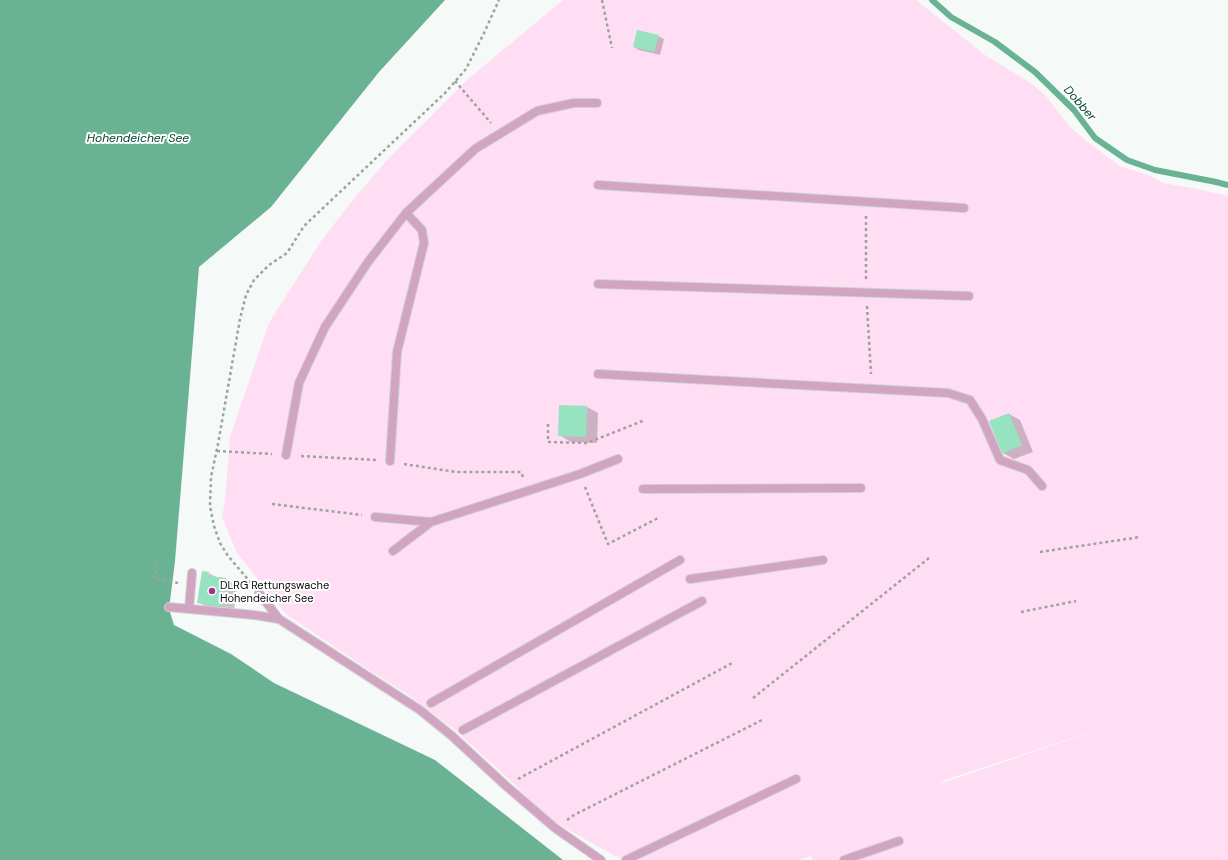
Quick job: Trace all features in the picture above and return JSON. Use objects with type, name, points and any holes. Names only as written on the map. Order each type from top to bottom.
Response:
[{"type":"lane","points":[[286,455],[299,383],[325,327],[368,262],[406,213],[475,149],[537,111],[574,103],[597,103]]},
{"type":"lane","points":[[598,185],[964,208]]},
{"type":"lane","points":[[390,461],[397,352],[424,242],[422,230],[406,213]]},
{"type":"lane","points":[[598,284],[969,296]]},
{"type":"lane","points":[[598,374],[948,393],[970,400],[982,418],[1000,460],[1028,470],[1042,486]]},
{"type":"lane","points":[[393,551],[431,522],[580,474],[618,459]]},
{"type":"lane","points":[[643,489],[862,488]]},
{"type":"lane","points":[[375,517],[431,522]]},
{"type":"lane","points":[[431,703],[680,560]]},
{"type":"lane","points":[[690,579],[823,560]]},
{"type":"lane","points":[[189,609],[192,573]]},
{"type":"lane","points":[[258,593],[279,618],[420,710],[452,736],[505,785],[555,828],[601,860]]},
{"type":"lane","points":[[463,730],[702,601]]},
{"type":"lane","points":[[169,608],[279,618]]},
{"type":"lane","points":[[626,860],[796,779]]},
{"type":"lane","points":[[844,860],[899,840]]},
{"type":"path","points":[[258,593],[228,556],[220,543],[214,526],[210,506],[211,477],[240,319],[246,295],[254,280],[269,265],[287,253],[304,226],[445,93],[466,69],[499,0]]},
{"type":"path","points":[[602,0],[612,48]]},
{"type":"path","points":[[455,81],[500,134]]},
{"type":"path","points":[[548,424],[548,442],[587,442],[645,420]]},
{"type":"path","points":[[580,474],[608,544],[658,518]]},
{"type":"path","points":[[272,504],[375,517]]},
{"type":"path","points":[[1040,552],[1140,537]]},
{"type":"path","points":[[753,698],[929,558]]},
{"type":"path","points":[[157,564],[154,578],[178,583]]},
{"type":"path","points":[[1021,612],[1076,601]]},
{"type":"path","points":[[505,785],[734,662]]},
{"type":"path","points":[[555,828],[574,815],[764,719]]},
{"type":"shaded area","points":[[563,0],[916,0],[985,55],[1032,84],[1046,96],[1069,126],[1120,166],[1148,175],[1163,183],[1228,196],[1228,860],[813,860],[811,856],[799,860],[627,860],[615,856],[548,818],[514,784],[455,730],[409,695],[286,614],[237,553],[222,517],[225,502],[230,437],[269,323],[321,241],[352,201],[389,158],[468,79]],"holes":[[[1129,719],[940,784],[945,780]]]},
{"type":"water","name":"Hohendeicher See","points":[[0,0],[445,0],[379,72],[271,207],[199,267],[175,561],[169,609],[174,625],[231,654],[274,683],[435,760],[563,860],[0,860]]},
{"type":"building","points":[[637,30],[659,35],[654,52],[633,47]]},
{"type":"building","points":[[559,405],[587,406],[586,437],[558,436]]},
{"type":"building","points":[[1009,413],[1022,445],[1002,454],[989,421]]},
{"type":"building","name":"DLRG Rettungswache Hohendeicher See","points":[[202,571],[209,572],[208,576],[226,578],[222,606],[197,603]]},
{"type":"waterway","name":"Dobber","points":[[932,0],[951,17],[995,42],[1035,72],[1074,110],[1095,138],[1127,160],[1155,170],[1228,185]]},
{"type":"place","name":"DLRG Rettungswache Hohendeicher See","points":[[212,591]]}]
